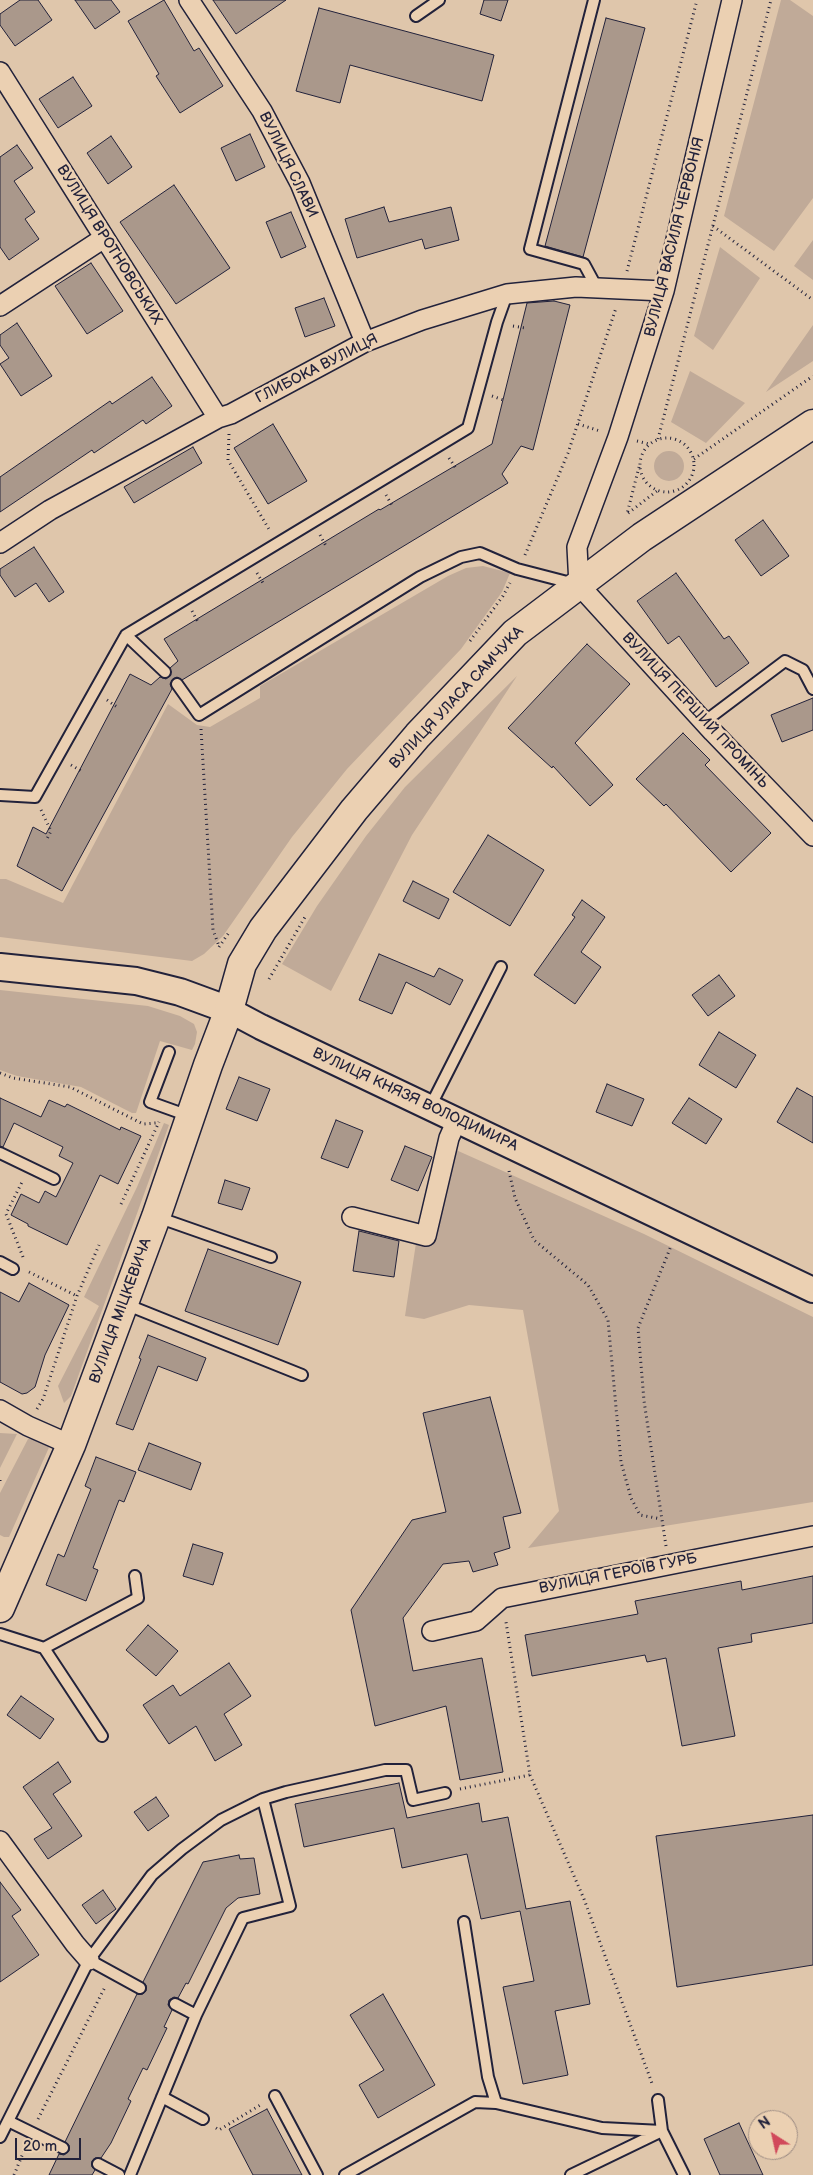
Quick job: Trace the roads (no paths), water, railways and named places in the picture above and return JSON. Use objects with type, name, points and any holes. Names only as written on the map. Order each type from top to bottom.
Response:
[{"type":"main road","name":"ВУЛИЦЯ УЛАСА САМЧУКА","points":[[229,1010],[242,964],[263,929],[354,810],[418,735],[514,633],[642,537],[813,424]]},
{"type":"main road","name":"ВУЛИЦЯ КНЯЗЯ ВОЛОДИМИРА","points":[[0,966],[136,981],[180,992],[229,1010]]},
{"type":"main road","name":"ВУЛИЦЯ МІЦКЕВИЧА","points":[[0,1608],[72,1444],[156,1217],[190,1116],[229,1010]]},
{"type":"street","name":"ВУЛИЦЯ СЛАВИ","points":[[190,0],[262,111],[300,183],[365,342]]},
{"type":"street","name":"ВУЛИЦЯ ВАСИЛЯ ЧЕРВОНІЯ","points":[[579,585],[577,547],[618,437],[664,291],[732,0]]},
{"type":"street","name":"ВУЛИЦЯ ВРОТНОВСЬКИХ","points":[[0,72],[218,418]]},
{"type":"street","points":[[0,306],[104,238]]},
{"type":"street","name":"ГЛИБОКА ВУЛИЦЯ","points":[[0,542],[50,510],[218,418],[231,414],[365,342],[422,320],[507,294],[576,287],[664,291]]},
{"type":"street","name":"ВУЛИЦЯ ПЕРШИЙ ПРОМІНЬ","points":[[579,585],[704,722],[813,836]]},
{"type":"street","name":"ВУЛИЦЯ КНЯЗЯ ВОЛОДИМИРА","points":[[229,1010],[260,1027],[813,1290]]},
{"type":"street","points":[[352,1216],[426,1236],[448,1138],[458,1120]]},
{"type":"street","points":[[0,1410],[28,1426],[72,1444]]},
{"type":"street","name":"ВУЛИЦЯ ГЕРОЇВ ГУРБ","points":[[432,1631],[476,1621],[502,1598],[813,1536]]},
{"type":"street","points":[[0,1841],[75,1944],[89,1960]]},
{"type":"lane","points":[[416,16],[439,0]]},
{"type":"lane","points":[[594,0],[530,249],[584,264],[597,288]]},
{"type":"lane","points":[[0,795],[35,797],[126,635],[468,428],[497,322],[507,294]]},
{"type":"lane","points":[[177,684],[199,715],[420,577],[461,557],[480,553],[518,569],[579,585]]},
{"type":"lane","points":[[126,635],[165,672]]},
{"type":"lane","points":[[704,722],[785,661],[803,670],[813,689]]},
{"type":"lane","points":[[430,1107],[502,967]]},
{"type":"lane","points":[[169,1052],[150,1102],[190,1116]]},
{"type":"lane","points":[[0,1153],[54,1178]]},
{"type":"lane","points":[[156,1217],[271,1258]]},
{"type":"lane","points":[[0,1262],[14,1269]]},
{"type":"lane","points":[[124,1304],[302,1376]]},
{"type":"lane","points":[[44,1648],[138,1598],[136,1576]]},
{"type":"lane","points":[[0,1634],[44,1648],[102,1736]]},
{"type":"lane","points":[[0,2137],[89,1960],[152,1875],[221,1820],[263,1799],[385,1770],[406,1770],[413,1800],[445,1792]]},
{"type":"lane","points":[[130,2175],[196,2015],[243,1918],[290,1906],[263,1799]]},
{"type":"lane","points":[[464,1922],[488,2076],[496,2103]]},
{"type":"lane","points":[[89,1960],[140,1988]]},
{"type":"lane","points":[[175,2004],[196,2015]]},
{"type":"lane","points":[[275,2096],[318,2175]]},
{"type":"lane","points":[[162,2097],[203,2120]]},
{"type":"lane","points":[[658,2100],[662,2130],[684,2175]]},
{"type":"lane","points":[[345,2175],[475,2102],[496,2103],[602,2128],[662,2130]]},
{"type":"lane","points":[[8,2121],[62,2148]]},
{"type":"lane","points":[[572,2175],[662,2130]]},
{"type":"lane","points":[[98,2164],[119,2175]]}]
